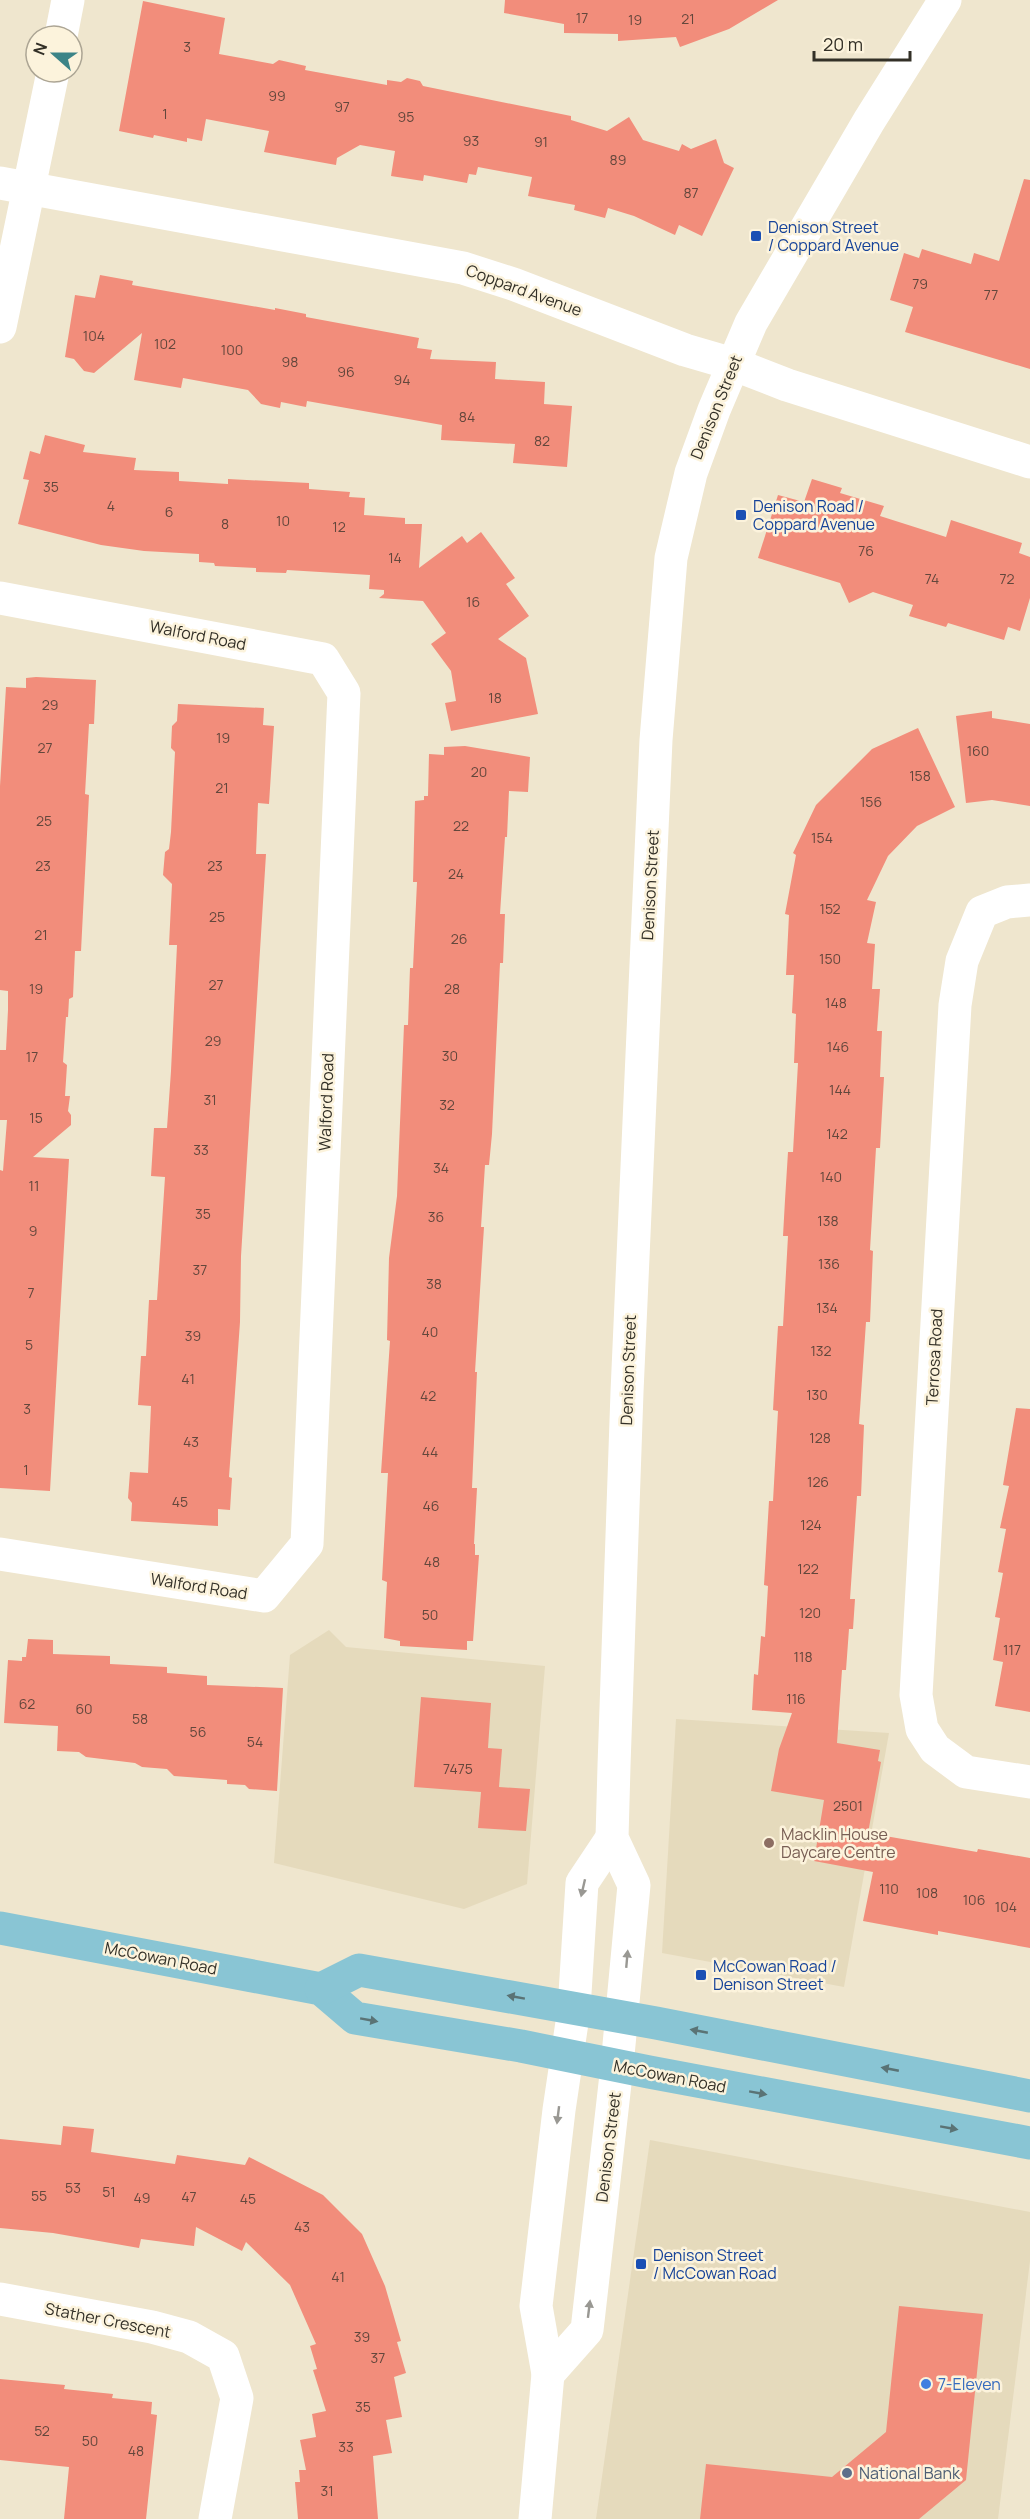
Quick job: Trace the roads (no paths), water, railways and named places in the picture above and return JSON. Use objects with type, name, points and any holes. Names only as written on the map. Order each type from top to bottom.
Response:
[{"type":"main road","name":"McCowan Road","points":[[0,1928],[321,1989],[355,2018],[521,2046],[567,2057],[1030,2143]]},
{"type":"main road","points":[[321,1989],[359,1970],[622,2017],[1030,2096]]},
{"type":"street","points":[[63,24],[68,0]]},
{"type":"street","name":"Denison Street","points":[[548,2374],[587,2330],[617,2066],[634,1885],[612,1838],[627,1392],[656,740],[671,558],[691,473],[751,323],[826,194],[945,0]]},
{"type":"street","points":[[0,327],[15,186],[49,84]]},
{"type":"street","name":"Coppard Avenue","points":[[15,186],[463,268],[513,284],[685,350],[733,364],[787,385],[1030,462]]},
{"type":"street","name":"Walford Road","points":[[0,598],[323,659],[344,693],[307,1544],[264,1596],[0,1554]]},
{"type":"street","name":"Terrosa Road","points":[[1030,900],[1007,902],[982,912],[962,961],[955,1005],[916,1695],[922,1729],[935,1749],[966,1772],[1030,1782]]},
{"type":"street","points":[[535,2519],[548,2374],[536,2306],[574,2008],[582,1883],[612,1838]]},
{"type":"street","name":"Stather Crescent","points":[[0,2299],[152,2327],[189,2337],[223,2356],[237,2398],[215,2519]]},
{"type":"place","name":"Denison Street / Coppard Avenue","points":[[756,236]]},
{"type":"place","name":"Denison Road / Coppard Avenue","points":[[741,515]]},
{"type":"place","name":"Macklin House Daycare Centre","points":[[769,1843]]},
{"type":"place","name":"McCowan Road / Denison Street","points":[[701,1975]]},
{"type":"place","name":"Denison Street / McCowan Road","points":[[641,2264]]},
{"type":"place","name":"7-Eleven","points":[[926,2384]]},
{"type":"place","name":"National Bank","points":[[847,2473]]}]
